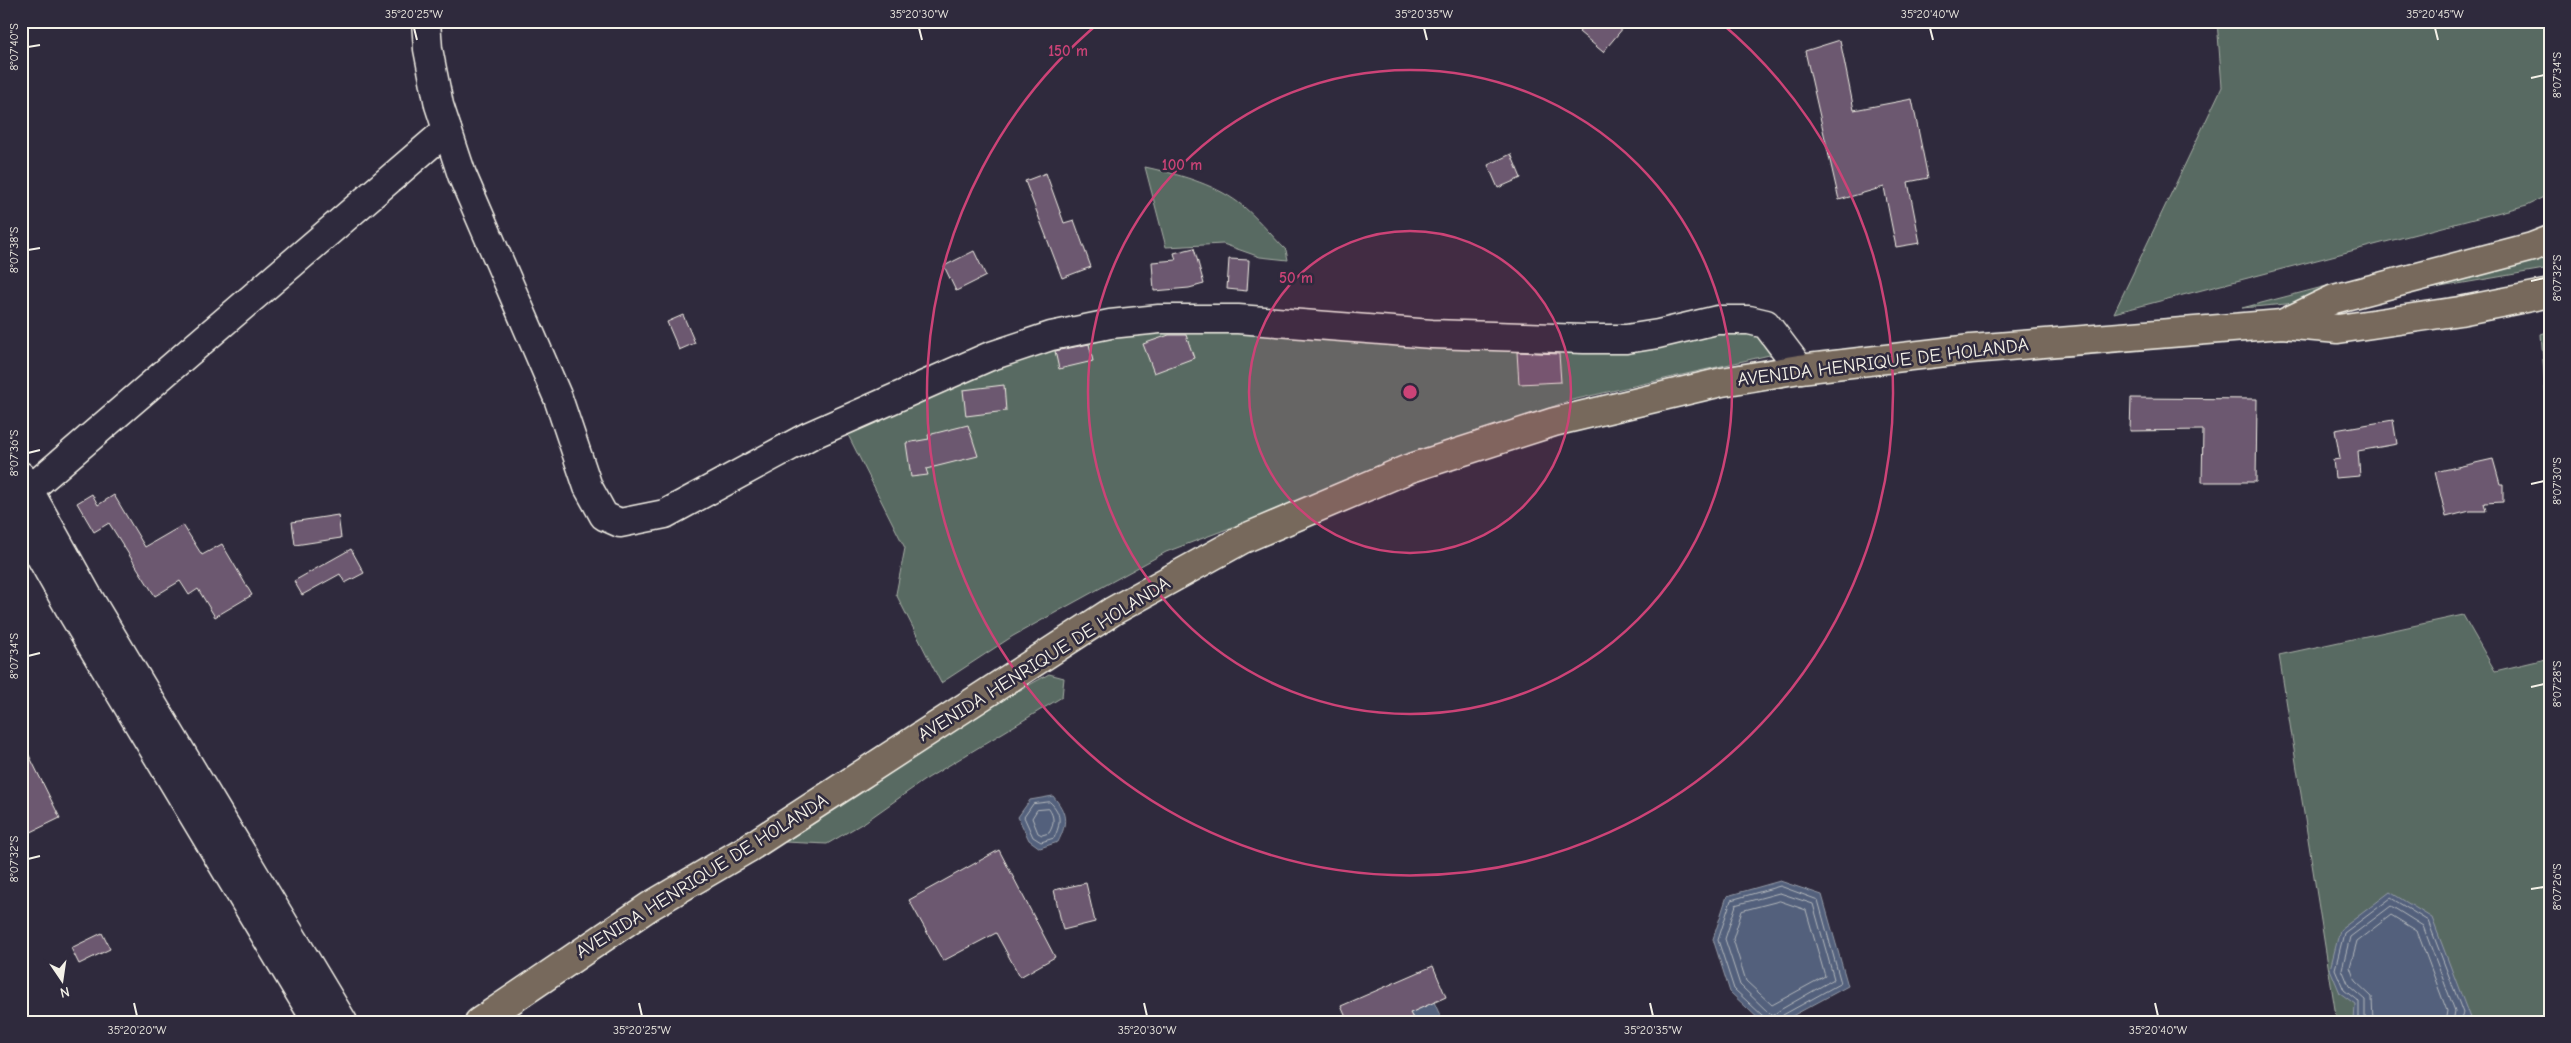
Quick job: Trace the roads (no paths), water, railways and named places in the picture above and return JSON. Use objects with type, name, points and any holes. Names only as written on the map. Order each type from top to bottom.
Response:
[{"type":"main road","points":[[2282,324],[2334,299],[2532,247],[2550,240]]},
{"type":"main road","points":[[2282,324],[2338,329],[2460,311],[2550,293]]},
{"type":"main road","name":"AVENIDA HENRIQUE DE HOLANDA","points":[[479,1022],[650,906],[747,848],[1113,611],[1243,539],[1408,470],[1554,422],[1722,382],[1800,368],[1971,350],[2282,324]]},
{"type":"street","points":[[426,21],[432,74],[447,130],[462,175],[558,398],[588,487],[604,516],[620,523],[665,514],[810,436],[988,357],[1051,336],[1110,324],[1159,319],[1238,319],[1432,334],[1584,340],[1658,334],[1717,320],[1749,320],[1766,324],[1800,368]]},
{"type":"street","points":[[343,1022],[24,488],[447,130]]},
{"type":"street","points":[[21,522],[71,611],[317,1022]]},
{"type":"water","points":[[1053,796],[1061,808],[1065,823],[1058,842],[1040,848],[1029,840],[1018,817],[1030,800]]},
{"type":"water","points":[[1780,881],[1822,895],[1848,986],[1781,1022],[1762,1022],[1730,992],[1713,939],[1727,896]]},
{"type":"water","points":[[2390,892],[2432,918],[2470,1018],[2457,1022],[2354,1022],[2355,1004],[2340,993],[2330,969],[2340,930]]},
{"type":"water","points":[[1434,1002],[1443,1022],[1414,1022],[1410,1013]]}]
